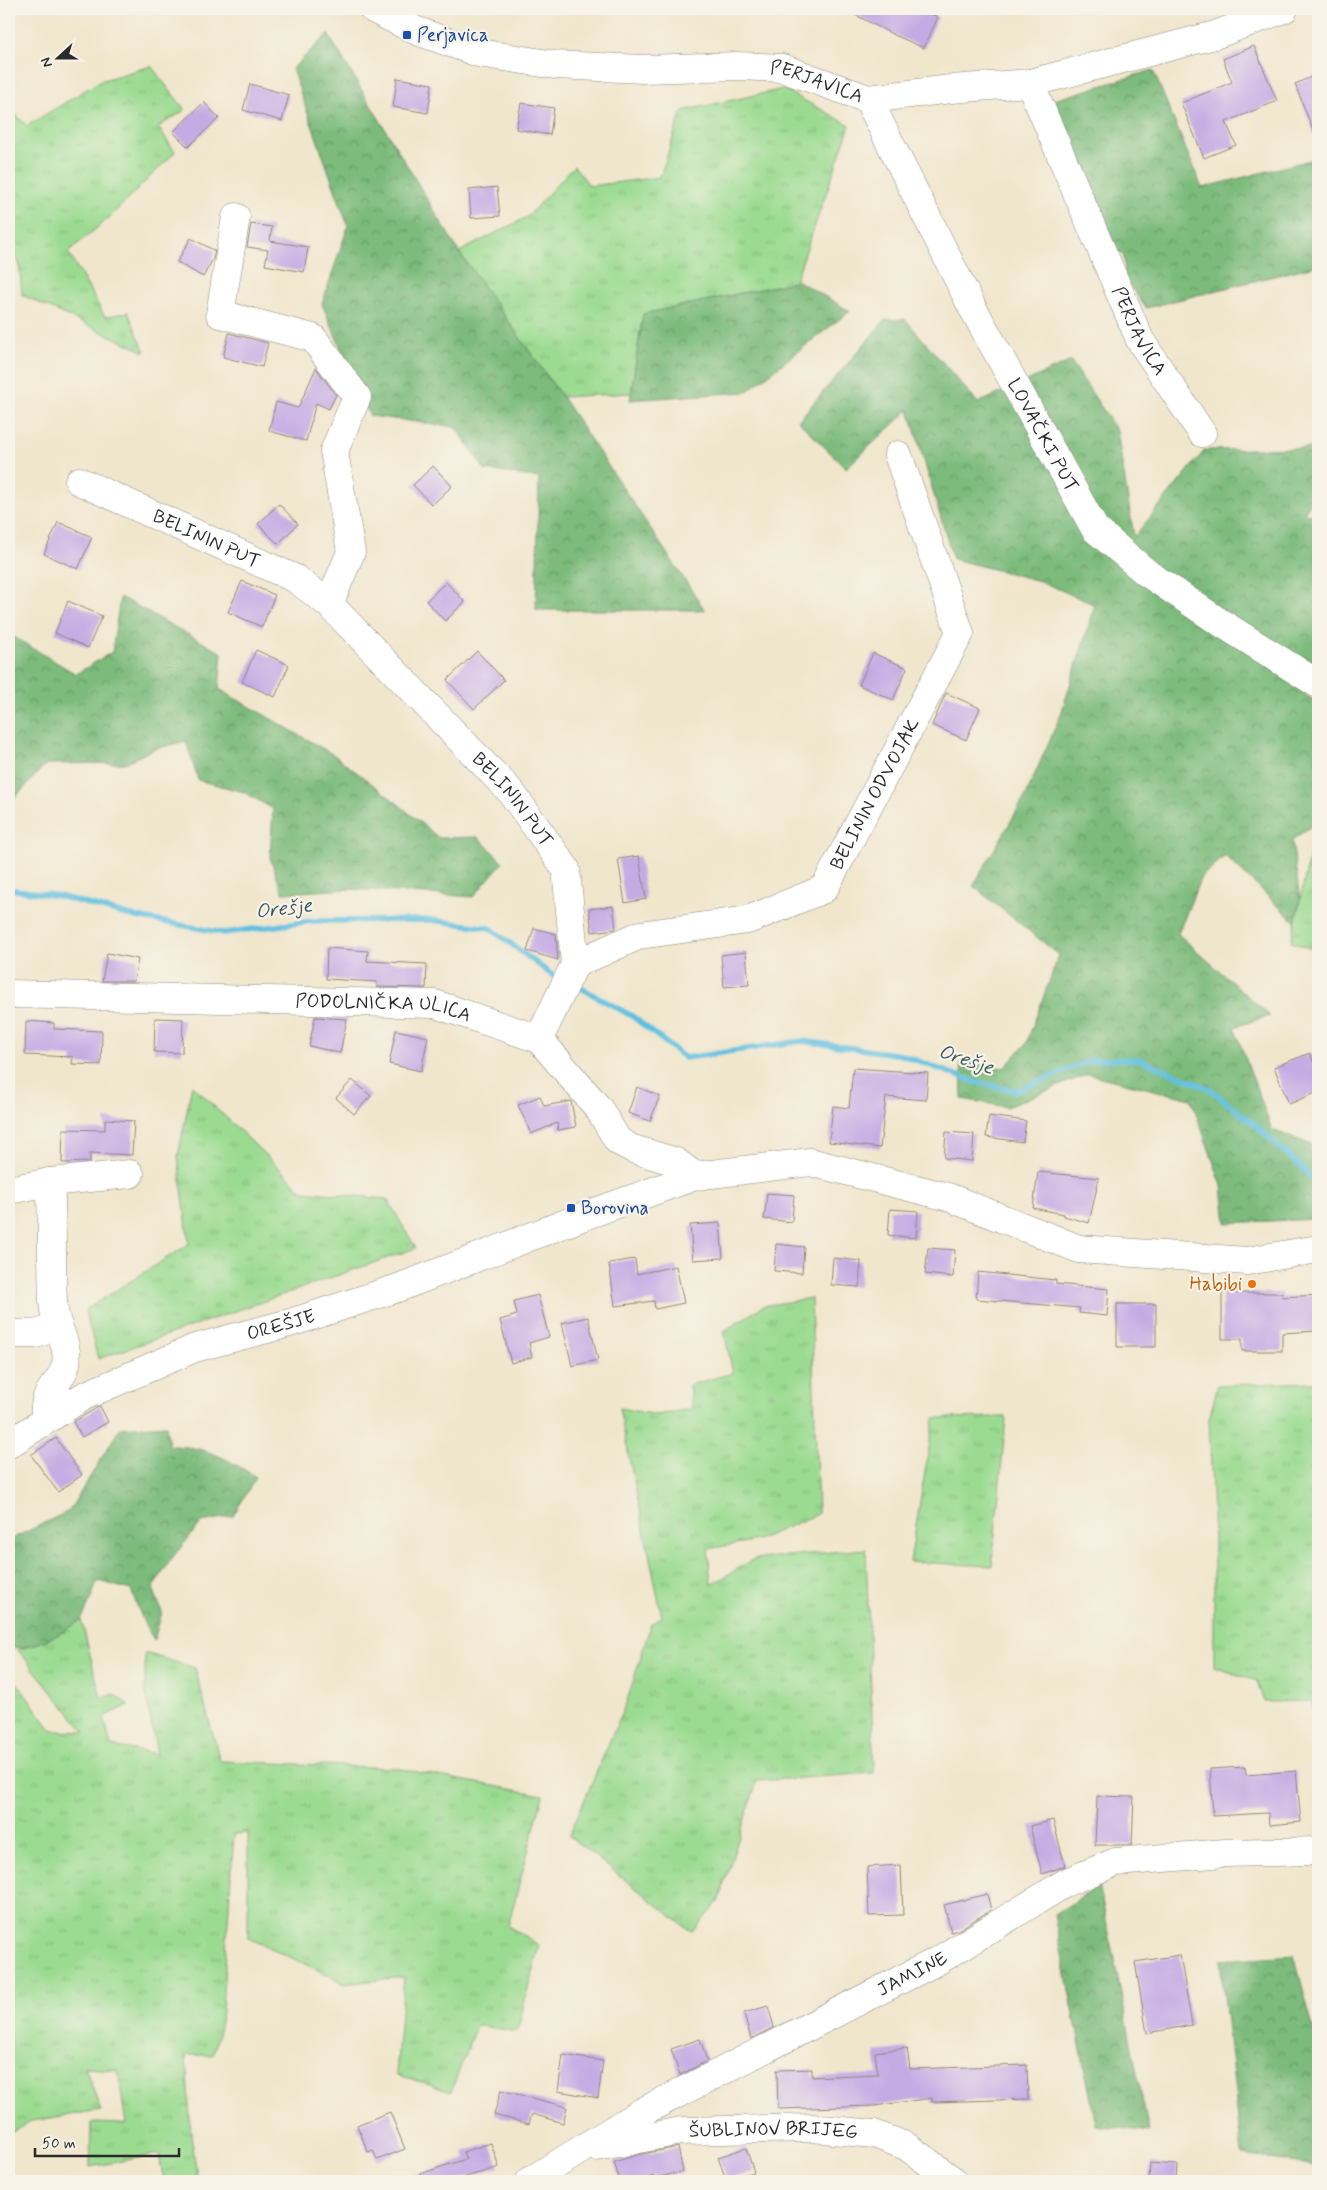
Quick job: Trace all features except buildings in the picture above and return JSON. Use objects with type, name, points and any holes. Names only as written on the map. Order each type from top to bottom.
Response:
[{"type":"street","name":"PERJAVICA","points":[[373,9],[417,31],[479,53],[555,65],[643,69],[738,66],[782,68],[868,99],[951,89],[1030,83],[1215,35],[1284,9]]},
{"type":"street","name":"PERJAVICA","points":[[1030,83],[1140,340],[1202,433]]},
{"type":"street","name":"LOVAČKI PUT","points":[[868,99],[971,304],[1095,529],[1147,573],[1318,684]]},
{"type":"street","points":[[236,217],[220,314],[313,338],[356,397],[334,451],[351,552],[329,604]]},
{"type":"street","name":"BELININ ODVOJAK","points":[[575,964],[640,935],[748,920],[824,889],[960,633],[898,455]]},
{"type":"street","name":"BELININ PUT","points":[[79,481],[296,578],[329,604],[511,792],[566,869],[575,964]]},
{"type":"street","points":[[575,964],[539,1039],[599,1109],[618,1141],[633,1149],[676,1162],[696,1176]]},
{"type":"street","name":"PODOLNIČKA ULICA","points":[[9,994],[435,1004],[539,1039]]},
{"type":"street","name":"OREŠJE","points":[[9,1444],[84,1396],[195,1348],[293,1322],[398,1288],[578,1218],[696,1176],[810,1162],[948,1197],[1080,1250],[1247,1261],[1318,1249]]},
{"type":"street","points":[[9,1190],[50,1182],[130,1174]]},
{"type":"street","points":[[45,1420],[44,1405],[50,1389],[60,1377],[66,1364],[66,1347],[58,1327],[53,1304],[50,1182]]},
{"type":"street","points":[[9,1334],[35,1334],[58,1327]]},
{"type":"street","name":"JAMINE","points":[[530,2181],[640,2113],[939,1960],[1067,1882],[1116,1862],[1226,1853],[1318,1851]]},
{"type":"street","name":"ŠUBLINOV BRIJEG","points":[[582,2150],[680,2131],[821,2129],[874,2134],[906,2146],[954,2181]]},
{"type":"green space","points":[[328,34],[459,252],[562,397],[705,610],[536,610],[539,478],[485,470],[456,427],[370,416],[322,304],[348,226],[292,69]]},
{"type":"green space","points":[[151,66],[185,110],[158,127],[175,152],[111,216],[68,252],[105,317],[128,312],[145,352],[22,295],[19,262],[9,246],[9,107],[27,126],[100,81]]},
{"type":"green space","points":[[1153,70],[1202,188],[1318,158],[1318,265],[1146,308],[1125,279],[1124,256],[1113,247],[1054,100]]},
{"type":"green space","points":[[783,89],[850,125],[795,282],[643,314],[631,393],[562,397],[459,252],[527,217],[574,166],[590,186],[660,177],[682,111]]},
{"type":"green space","points":[[798,281],[850,311],[746,392],[630,400],[643,314]]},
{"type":"green space","points":[[905,319],[978,403],[1071,361],[1117,431],[1134,537],[1205,450],[1318,448],[1318,493],[1315,494],[1304,513],[1318,517],[1318,667],[1304,694],[1318,703],[1318,821],[1292,840],[1300,900],[1295,922],[1225,856],[1201,877],[1178,934],[1270,1016],[1234,1027],[1272,1130],[1318,1147],[1318,1219],[1226,1223],[1222,1186],[1191,1099],[1088,1074],[1007,1107],[962,1099],[961,1061],[1004,1068],[1026,1044],[1059,955],[973,886],[1025,797],[1061,714],[1095,605],[1040,581],[953,559],[909,410],[846,468],[798,421],[885,320]]},
{"type":"green space","points":[[120,597],[222,653],[219,689],[334,755],[439,838],[478,837],[503,862],[473,897],[351,889],[283,893],[270,858],[273,809],[244,792],[198,780],[186,741],[154,749],[125,763],[46,764],[9,804],[9,634],[76,674],[112,652]]},
{"type":"green space","points":[[1318,821],[1318,951],[1291,942]]},
{"type":"green space","points":[[192,1085],[303,1191],[387,1199],[416,1248],[98,1359],[85,1310],[189,1244],[178,1157]]},
{"type":"green space","points":[[811,1298],[818,1514],[757,1540],[708,1549],[711,1585],[754,1559],[866,1549],[874,1773],[757,1781],[718,1902],[692,1932],[569,1836],[627,1701],[651,1624],[662,1617],[619,1408],[657,1415],[692,1409],[689,1385],[733,1373],[724,1331],[763,1306]]},
{"type":"green space","points":[[1318,1382],[1318,1777],[1312,1701],[1264,1702],[1257,1681],[1214,1667],[1214,1540],[1209,1419],[1218,1385]]},
{"type":"green space","points":[[1006,1417],[992,1566],[910,1562],[934,1418]]},
{"type":"green space","points":[[166,1425],[169,1446],[194,1448],[215,1454],[256,1477],[233,1516],[202,1522],[172,1558],[153,1588],[162,1612],[154,1640],[144,1623],[131,1590],[98,1581],[85,1612],[74,1625],[56,1636],[36,1644],[17,1648],[9,1647],[9,1540],[69,1511],[120,1428]]},
{"type":"green space","points":[[81,1619],[101,1698],[113,1694],[129,1705],[104,1717],[111,1746],[157,1754],[145,1689],[145,1653],[195,1668],[220,1761],[395,1768],[543,1795],[508,1926],[539,1945],[517,2032],[476,2025],[451,2092],[396,2074],[404,1977],[343,1984],[333,1977],[248,1938],[248,1833],[234,1834],[221,2022],[213,2055],[186,2055],[191,2135],[198,2181],[164,2181],[159,2154],[90,2167],[91,2123],[126,2124],[118,2070],[85,2068],[101,2110],[31,2121],[9,2134],[9,1672],[52,1731],[85,1732],[18,1650],[51,1638]]},
{"type":"green space","points":[[1099,1885],[1149,2132],[1096,2125],[1054,1915]]},
{"type":"green space","points":[[1294,1955],[1318,2046],[1318,2166],[1242,2155],[1220,1960]]},
{"type":"waterway","name":"Orešje","points":[[9,889],[59,896],[131,916],[224,933],[313,921],[430,920],[490,928],[552,975]]},
{"type":"waterway","name":"Orešje","points":[[581,988],[632,1016],[685,1058],[802,1041],[902,1055],[972,1081],[1016,1091],[1092,1060],[1139,1059],[1210,1089],[1254,1124],[1318,1183]]},
{"type":"place","name":"Perjavica","points":[[407,35]]},
{"type":"place","name":"Borovina","points":[[571,1208]]},
{"type":"place","name":"Habibi","points":[[1252,1284]]}]
